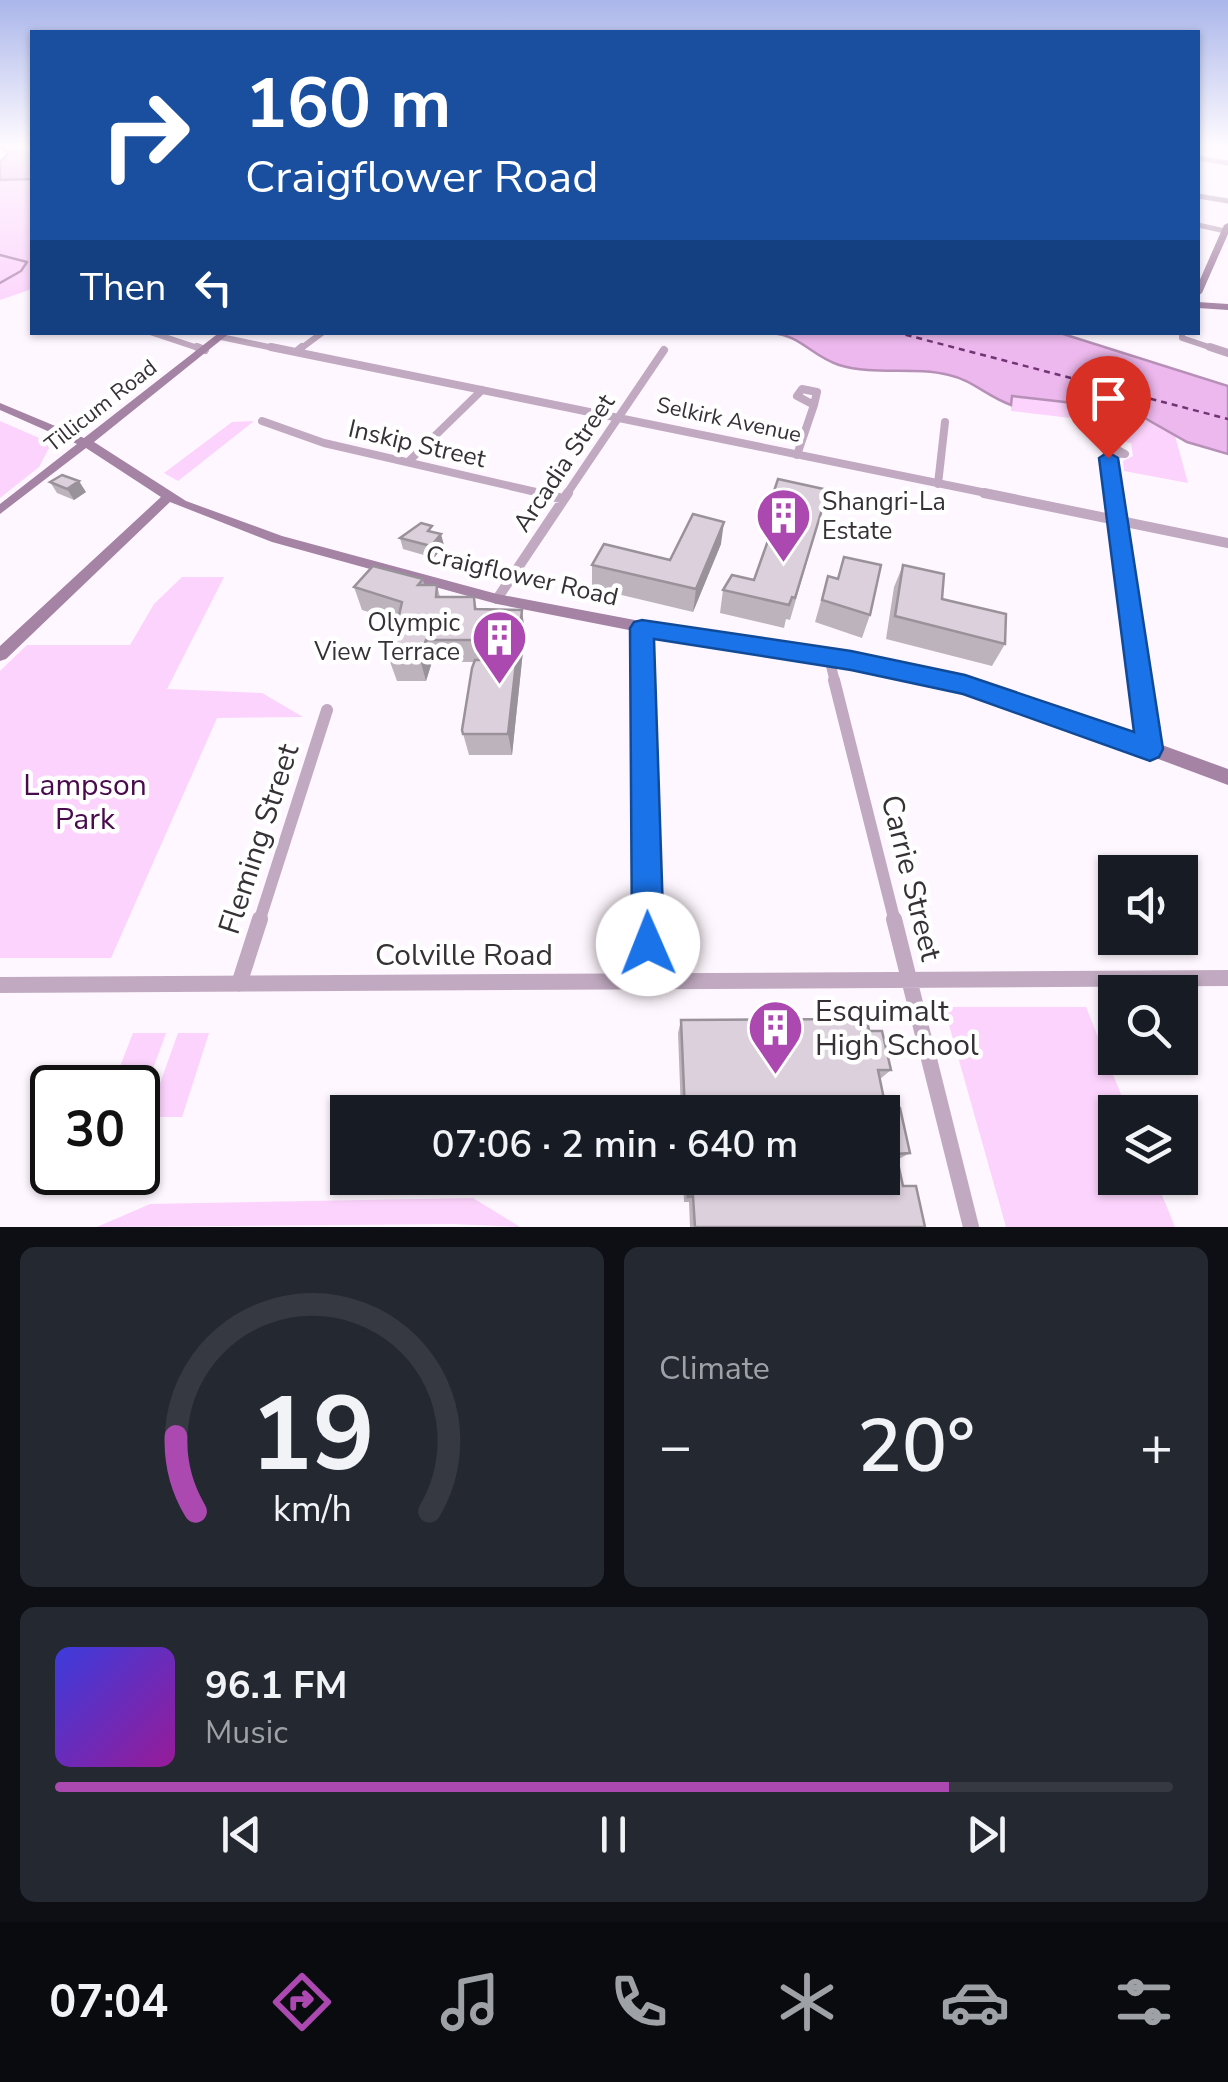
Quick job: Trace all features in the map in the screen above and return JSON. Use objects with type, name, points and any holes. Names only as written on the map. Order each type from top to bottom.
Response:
[{"type":"main road","points":[[1200,289],[1227,228]]},
{"type":"main road","points":[[1200,294],[1224,307]]},
{"type":"main road","name":"Tillicum Road","points":[[0,510],[224,335]]},
{"type":"main road","name":"Craigflower Road","points":[[0,406],[88,444],[169,496],[277,539],[497,598],[642,628],[965,684],[1228,778]]},
{"type":"main road","points":[[43,424],[60,440],[46,475]]},
{"type":"main road","points":[[0,655],[169,496]]},
{"type":"street","points":[[1200,225],[1227,228]]},
{"type":"street","points":[[159,335],[204,350]]},
{"type":"street","name":"Selkirk Avenue","points":[[224,335],[1228,543]]},
{"type":"street","points":[[296,352],[319,335]]},
{"type":"street","points":[[1184,336],[1228,353]]},
{"type":"street","name":"Arcadia Street","points":[[497,598],[664,350]]},
{"type":"street","points":[[408,462],[482,390]]},
{"type":"street","points":[[797,455],[814,405]]},
{"type":"street","name":"Inskip Street","points":[[262,421],[324,443],[564,499]]},
{"type":"street","points":[[938,484],[945,422]]},
{"type":"street","points":[[1110,455],[1150,749]]},
{"type":"street","points":[[642,628],[649,981]]},
{"type":"street","name":"Carrie Street","points":[[829,658],[971,1227]]},
{"type":"street","name":"Fleming Street","points":[[239,984],[327,710]]},
{"type":"street","name":"Colville Road","points":[[0,985],[1228,978]]},
{"type":"green space","points":[[0,203],[30,203],[30,290],[0,300]]},
{"type":"green space","points":[[1011,396],[1073,403],[1076,409],[1136,418],[1174,432],[1188,483],[1124,471],[1123,461],[1133,456],[1131,443],[1090,436],[1087,420],[1011,411]]},
{"type":"green space","points":[[0,421],[46,441],[49,448],[39,467],[0,498]]},
{"type":"green space","points":[[254,421],[178,481],[164,473],[232,422]]},
{"type":"green space","name":"Lampson Park","points":[[182,577],[224,577],[167,689],[262,693],[303,717],[217,718],[111,958],[0,958],[0,671],[27,645],[130,645],[154,604]]},
{"type":"green space","points":[[944,1007],[1086,1007],[1098,1037],[1098,1075],[1113,1075],[1121,1095],[1098,1095],[1098,1195],[1162,1195],[1175,1227],[1006,1227]]},
{"type":"green space","points":[[133,1033],[166,1033],[154,1065],[121,1065]]},
{"type":"green space","points":[[178,1033],[209,1033],[182,1117],[160,1117],[160,1083]]},
{"type":"green space","points":[[473,1198],[520,1227],[97,1227],[150,1204]]},
{"type":"shaded area","points":[[781,335],[1066,335],[1228,386],[1228,454],[1187,442],[1141,416],[1075,409],[1073,403],[1012,396],[1011,405],[949,375],[839,365]]},
{"type":"building","points":[[62,475],[79,481],[67,489],[50,482]]},
{"type":"building","name":"Shangri-La Estate","points":[[778,479],[828,490],[795,598],[789,605],[723,590],[732,575],[754,580],[782,501],[783,493],[774,491]]},
{"type":"building","points":[[693,514],[724,522],[696,589],[592,565],[604,544],[670,560]]},
{"type":"building","points":[[421,523],[432,526],[428,531],[441,534],[431,546],[400,538]]},
{"type":"building","points":[[844,557],[881,565],[870,615],[822,600],[828,576],[838,579]]},
{"type":"building","points":[[903,565],[944,574],[942,599],[1006,614],[1005,644],[895,616]]},
{"type":"building","points":[[373,566],[423,579],[418,585],[437,585],[436,597],[474,597],[475,609],[522,610],[508,734],[463,734],[462,730],[472,668],[475,660],[484,660],[487,640],[426,640],[420,659],[389,659],[402,602],[354,587]]},
{"type":"building","points":[[867,1019],[869,1031],[882,1031],[891,1070],[878,1070],[883,1095],[684,1095],[681,1020]]},
{"type":"building","points":[[900,1108],[910,1153],[900,1154]]},
{"type":"building","points":[[900,1172],[903,1186],[916,1186],[925,1227],[695,1227],[693,1196],[688,1195],[900,1195]]},
{"type":"waterway","points":[[0,255],[27,262],[21,271],[0,283]]},
{"type":"ferry route","points":[[906,335],[1228,419]]},
{"type":"place","name":"Shangri-La Estate","points":[[783,565]]},
{"type":"place","name":"Olympic View Terrace","points":[[499,686]]},
{"type":"place","name":"Esquimalt High School","points":[[776,1077]]},
{"type":"route","points":[[648,944],[642,628],[751,648],[851,660],[965,684],[1150,749],[1108,458]]}]
